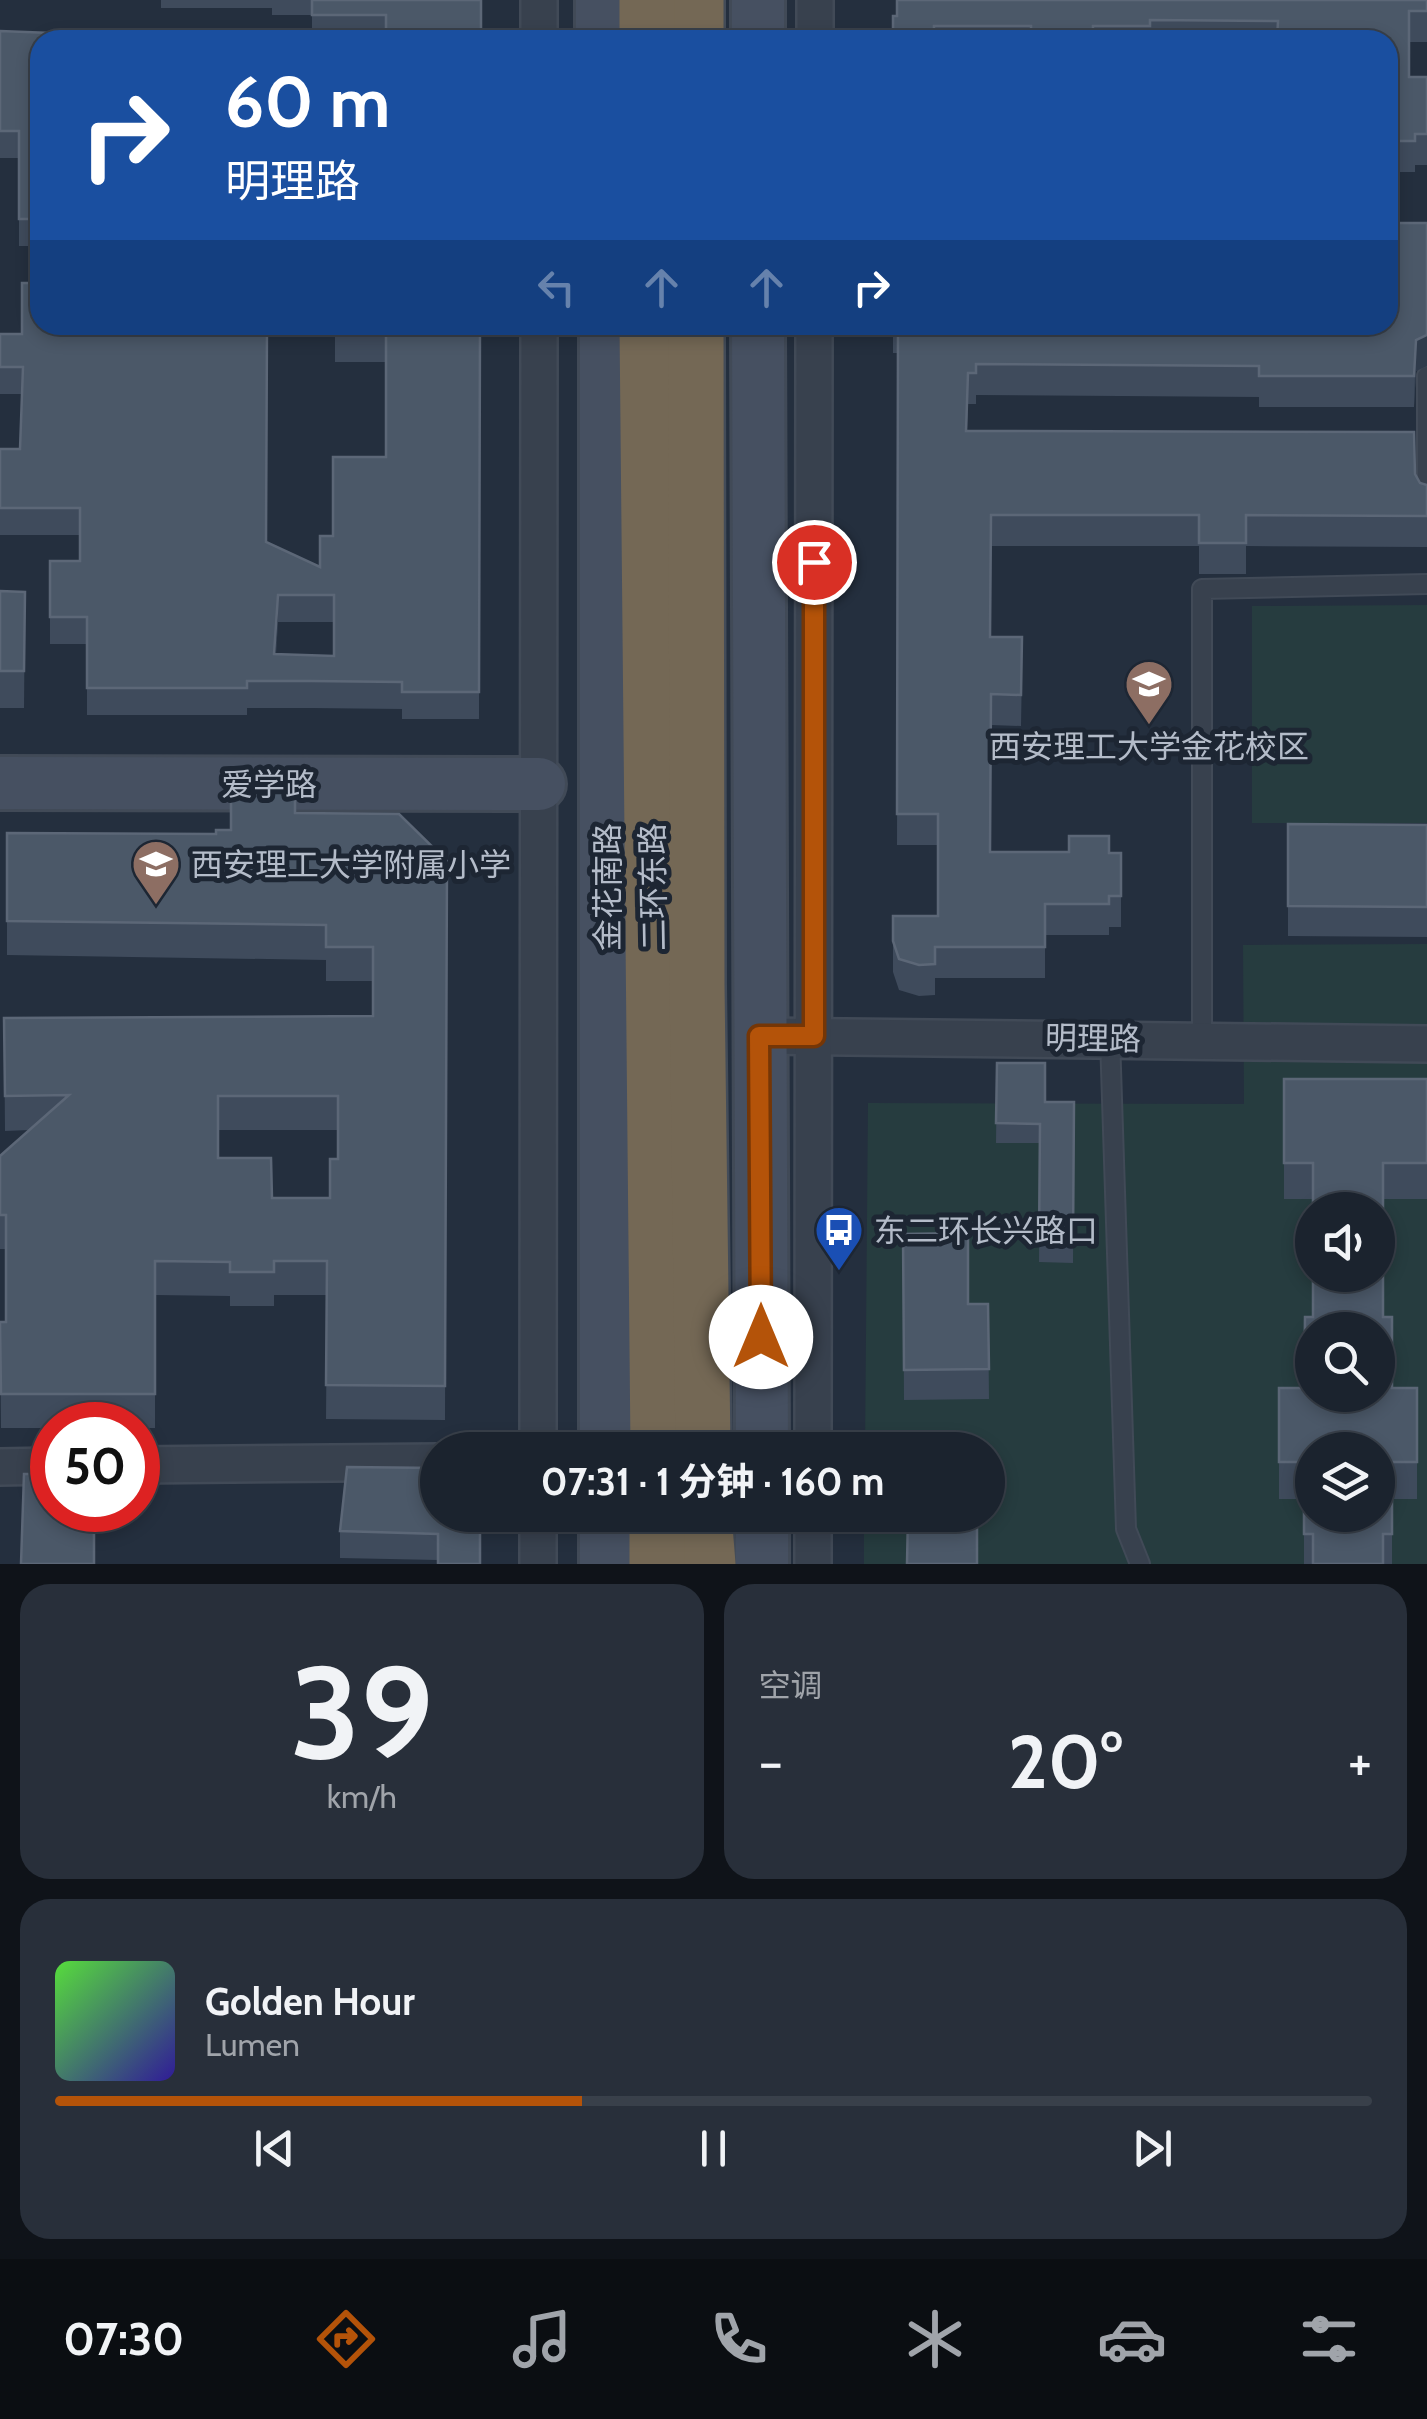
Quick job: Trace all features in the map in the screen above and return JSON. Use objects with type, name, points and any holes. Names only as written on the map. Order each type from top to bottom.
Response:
[{"type":"highway","points":[[648,0],[648,30]]},
{"type":"highway","points":[[696,0],[696,30]]},
{"type":"highway","name":"二环东路","points":[[647,335],[675,986],[702,1432]]},
{"type":"highway","name":"二环东路","points":[[659,1432],[696,335]]},
{"type":"highway","points":[[656,1564],[657,1532]]},
{"type":"highway","points":[[705,1532],[708,1564]]},
{"type":"main road","points":[[602,0],[602,30]]},
{"type":"main road","points":[[758,0],[758,30]]},
{"type":"main road","name":"金花南路","points":[[606,335],[606,1432]]},
{"type":"main road","points":[[758,335],[762,1432]]},
{"type":"main road","name":"爱学路","points":[[0,783],[539,784]]},
{"type":"main road","points":[[606,1532],[606,1564]]},
{"type":"main road","points":[[762,1532],[762,1564]]},
{"type":"street","points":[[539,0],[539,30]]},
{"type":"street","points":[[815,0],[815,30]]},
{"type":"street","points":[[538,1432],[539,335]]},
{"type":"street","points":[[813,1432],[814,335]]},
{"type":"street","name":"明理路","points":[[759,1036],[1427,1044]]},
{"type":"street","points":[[160,1465],[420,1462]]},
{"type":"street","points":[[0,1466],[30,1466]]},
{"type":"street","points":[[538,1532],[538,1564]]},
{"type":"street","points":[[813,1532],[813,1564]]},
{"type":"lane","points":[[1427,376],[1427,504]]},
{"type":"lane","points":[[1202,1040],[1202,589],[1427,584]]},
{"type":"lane","points":[[1110,1038],[1126,1529],[1140,1564]]},
{"type":"green space","points":[[1427,605],[1427,823],[1252,823],[1252,606]]},
{"type":"green space","points":[[1427,944],[1427,1564],[864,1564],[864,1532],[1005,1532],[1005,1432],[865,1432],[868,1103],[1244,1104],[1243,945]]},
{"type":"building","points":[[312,0],[481,0],[481,30],[386,30],[386,15],[312,15]]},
{"type":"building","points":[[897,0],[1427,0],[1427,11],[1409,11],[1409,77],[1427,77],[1427,134],[1415,134],[1415,141],[1398,141],[1398,30],[1278,30],[1278,21],[1150,20],[1150,26],[1093,26],[1093,30],[934,26],[934,30],[893,30],[893,16],[897,16]]},
{"type":"building","points":[[0,31],[30,32],[30,219],[19,219],[19,131],[0,131]]},
{"type":"building","points":[[1398,223],[1427,223],[1427,335],[1416,340],[1414,376],[1259,376],[1259,366],[976,364],[976,373],[968,373],[966,431],[1414,432],[1415,474],[1420,483],[1427,485],[1427,516],[1246,515],[1246,543],[1199,543],[1199,515],[991,515],[990,637],[1022,637],[1021,695],[991,694],[990,852],[1069,852],[1069,836],[1109,836],[1109,853],[1121,853],[1121,896],[1109,896],[1109,904],[1045,904],[1045,947],[935,947],[935,964],[919,965],[899,959],[893,941],[893,916],[938,916],[938,814],[897,814],[898,335],[1398,335]]},
{"type":"building","points":[[22,283],[30,283],[30,335],[267,335],[266,542],[320,567],[320,536],[333,536],[333,457],[386,457],[386,335],[480,335],[479,692],[402,692],[402,682],[311,681],[247,681],[247,688],[87,688],[87,617],[50,617],[50,561],[80,561],[80,508],[0,508],[0,449],[20,449],[23,367],[0,367],[0,334],[22,334]],"holes":[[[278,595],[334,595],[334,656],[274,654]]]},
{"type":"building","points":[[0,591],[25,592],[24,671],[0,671]]},
{"type":"building","points":[[231,790],[295,791],[295,813],[399,814],[447,861],[445,1386],[326,1385],[327,1261],[274,1261],[274,1272],[230,1272],[230,1262],[155,1261],[155,1394],[1,1394],[0,1322],[6,1322],[6,1215],[0,1215],[0,1156],[69,1095],[5,1096],[4,1018],[373,1016],[373,947],[326,947],[326,925],[7,921],[7,833],[216,834],[216,830],[231,830]],"holes":[[[218,1096],[338,1096],[338,1159],[330,1159],[330,1198],[272,1198],[271,1158],[218,1158]]]},
{"type":"building","points":[[1288,824],[1427,825],[1427,907],[1288,906]]},
{"type":"building","points":[[997,1063],[1045,1063],[1045,1102],[1074,1102],[1073,1244],[1039,1243],[1040,1124],[996,1123]]},
{"type":"building","points":[[1284,1079],[1427,1079],[1427,1163],[1383,1163],[1383,1192],[1313,1192],[1313,1163],[1284,1163]]},
{"type":"building","points":[[968,1233],[968,1304],[988,1304],[989,1369],[904,1370],[903,1234]]},
{"type":"building","points":[[1313,1292],[1383,1292],[1383,1312],[1313,1312]]},
{"type":"building","points":[[1279,1388],[1295,1388],[1295,1412],[1395,1412],[1395,1388],[1417,1388],[1417,1462],[1395,1462],[1395,1432],[1295,1432],[1295,1462],[1279,1462]]},
{"type":"building","points":[[347,1467],[420,1468],[420,1532],[480,1532],[480,1564],[438,1564],[438,1534],[340,1531]]},
{"type":"building","points":[[24,1474],[30,1474],[30,1532],[94,1532],[94,1564],[21,1564]]},
{"type":"building","points":[[908,1532],[977,1532],[977,1564],[907,1564]]},
{"type":"building","points":[[1392,1532],[1383,1534],[1383,1564],[1313,1564],[1313,1534],[1304,1534]]},
{"type":"place","name":"西安理工大学金花校区","points":[[1149,726]]},
{"type":"place","name":"西安理工大学附属小学","points":[[156,906]]},
{"type":"place","name":"东二环长兴路口","points":[[839,1272]]},
{"type":"route","points":[[761,1337],[759,1036],[814,1036],[814,562]]}]
